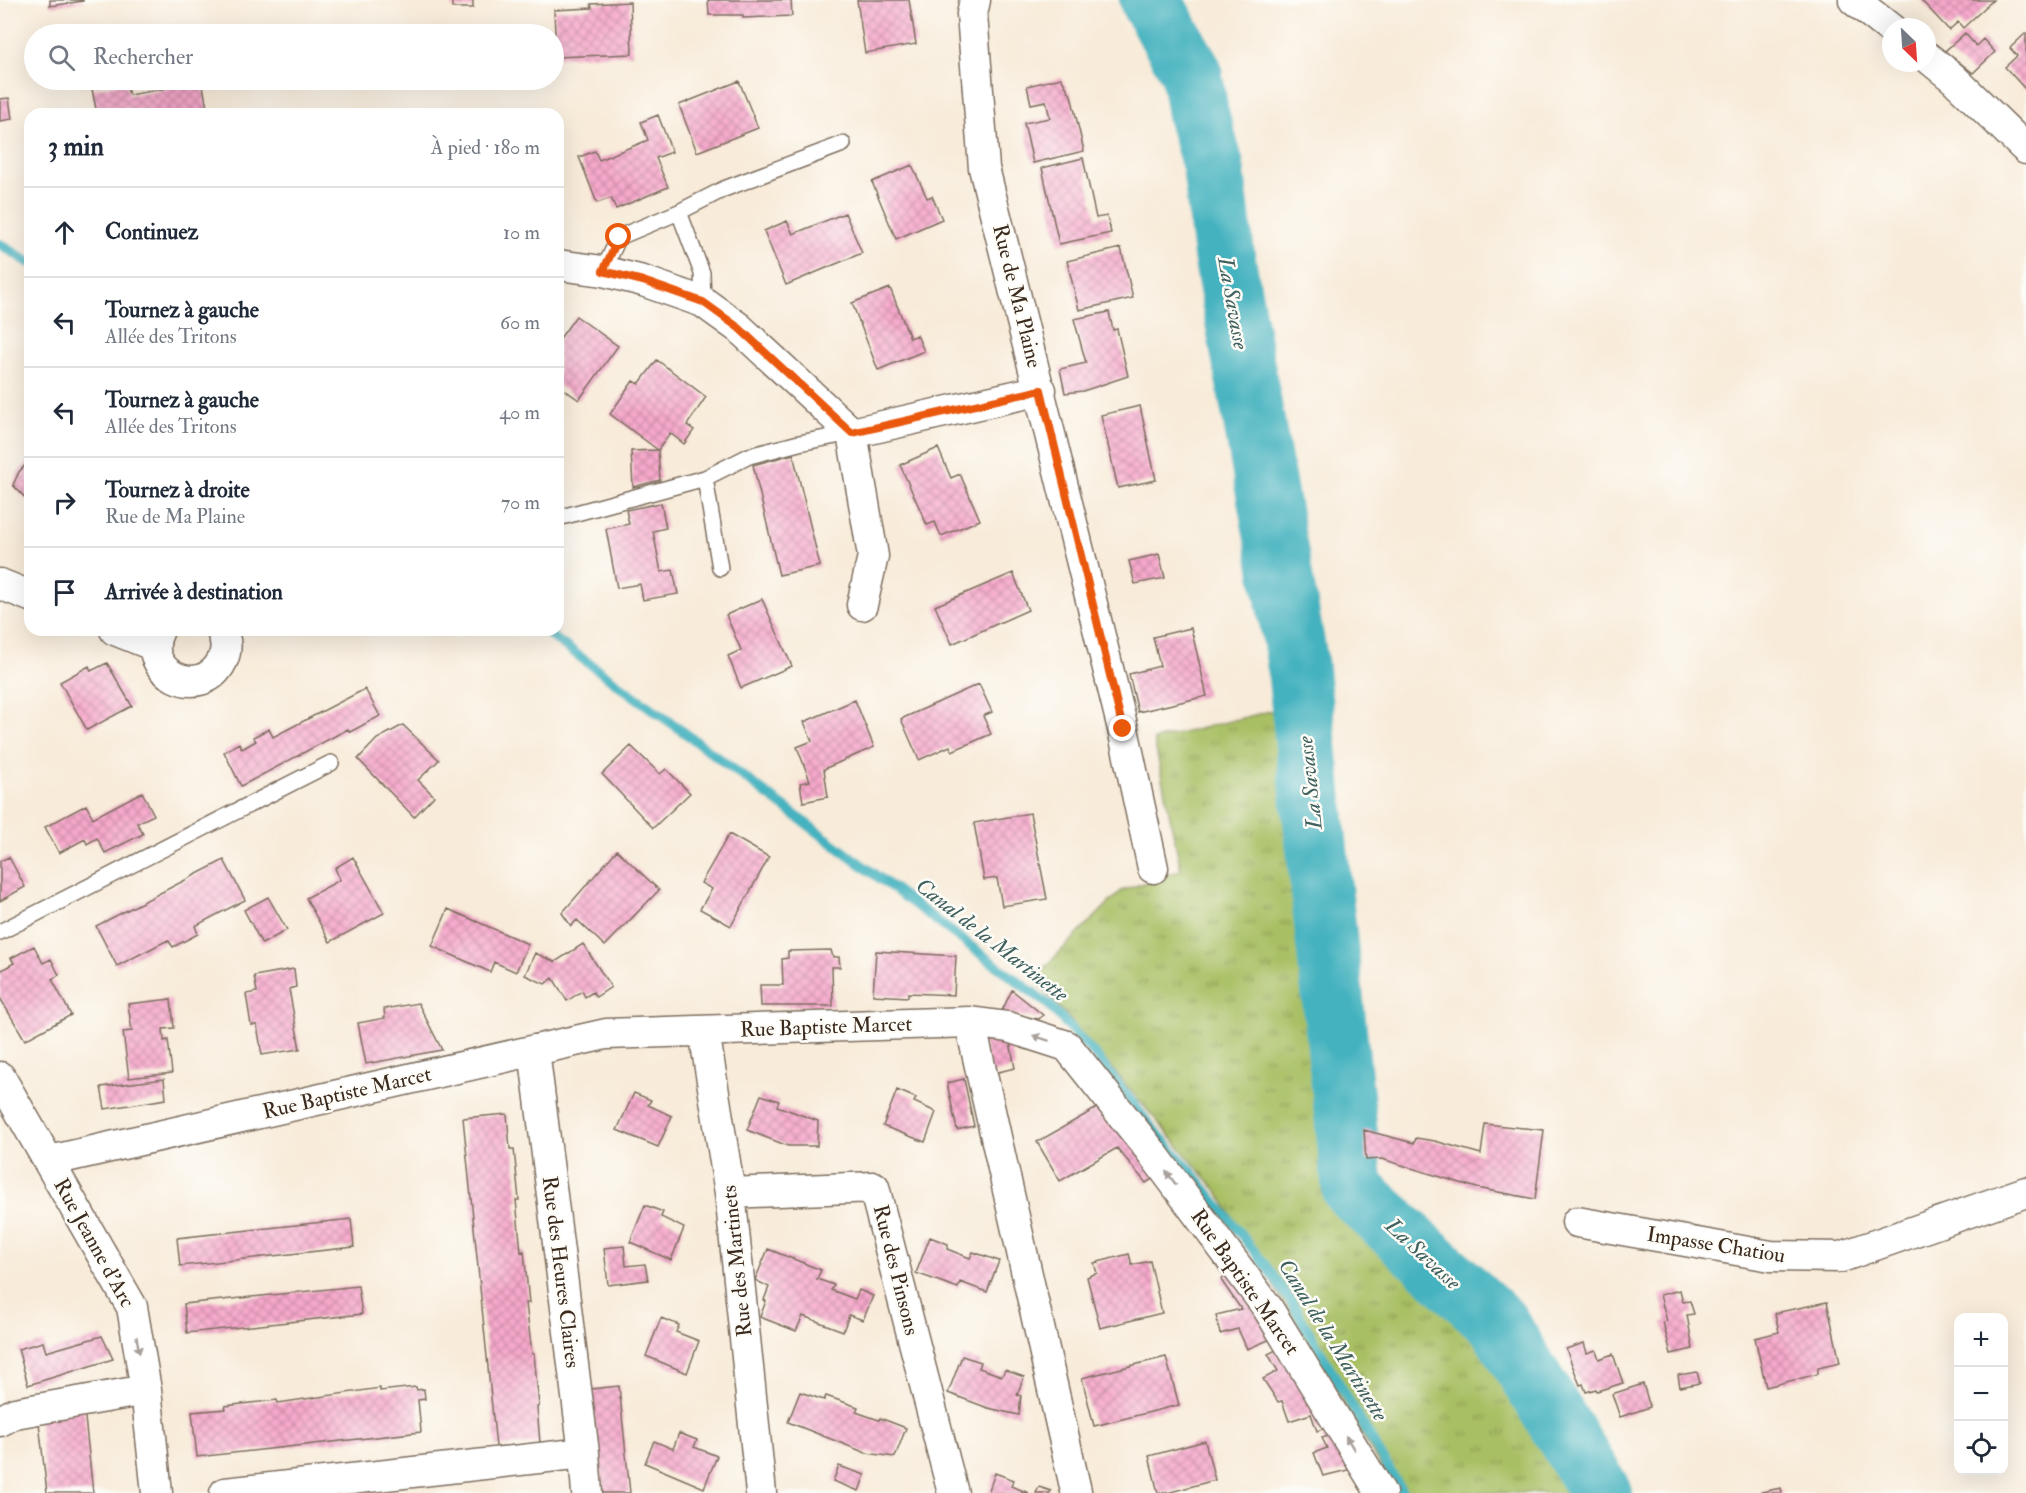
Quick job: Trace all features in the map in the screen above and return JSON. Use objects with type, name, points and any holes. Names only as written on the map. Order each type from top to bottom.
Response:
[{"type":"street","name":"Rue de Ma Plaine","points":[[975,0],[972,14],[984,168],[1041,390],[1123,729],[1153,868]]},
{"type":"street","points":[[1854,0],[1882,22]]},
{"type":"street","points":[[1936,64],[2026,149]]},
{"type":"street","points":[[564,266],[603,271],[643,281],[703,302],[739,328],[852,433],[873,556],[862,605]]},
{"type":"street","points":[[852,433],[1041,390]]},
{"type":"street","points":[[0,584],[24,594]]},
{"type":"street","points":[[157,638],[156,656],[161,667],[178,680],[189,681],[210,676],[218,668],[224,658],[226,647],[223,636]]},
{"type":"street","points":[[970,1022],[1076,1491]]},
{"type":"street","name":"Rue Baptiste Marcet","points":[[49,1161],[606,1034],[970,1022],[1008,1027],[1067,1046],[1150,1150],[1268,1307],[1381,1493]]},
{"type":"street","name":"Rue des Martinets","points":[[704,1030],[730,1193],[761,1493]]},
{"type":"street","name":"Rue des Heures Claires","points":[[534,1050],[587,1493]]},
{"type":"street","name":"Rue Jeanne d'Arc","points":[[0,1077],[132,1307],[146,1390],[157,1493]]},
{"type":"street","name":"Rue des Pinsons","points":[[730,1193],[874,1187],[953,1493]]},
{"type":"street","name":"Impasse Chatiou","points":[[1577,1222],[1771,1256],[1841,1257],[2026,1192]]},
{"type":"street","points":[[0,1421],[15,1413],[146,1390]]},
{"type":"street","points":[[225,1493],[584,1453]]},
{"type":"lane","points":[[603,271],[619,237],[679,212],[724,189],[843,144]]},
{"type":"lane","points":[[679,212],[702,273],[703,302]]},
{"type":"lane","points":[[564,516],[705,478],[749,456],[852,433]]},
{"type":"lane","points":[[705,478],[720,568]]},
{"type":"lane","points":[[0,932],[331,763]]},
{"type":"green space","points":[[1290,706],[1331,1198],[1490,1331],[1582,1493],[1396,1493],[1218,1192],[1034,978],[1121,891],[1181,870],[1154,740]]},
{"type":"building","points":[[50,0],[83,0],[83,1],[50,6]]},
{"type":"building","points":[[452,0],[473,0],[473,8],[452,8]]},
{"type":"building","points":[[708,0],[791,0],[792,16],[743,18],[743,15],[709,15]]},
{"type":"building","points":[[857,0],[909,0],[916,44],[865,53]]},
{"type":"building","points":[[1921,0],[1993,0],[1963,28],[1958,22],[1949,30]]},
{"type":"building","points":[[630,2],[632,54],[564,57],[564,24],[555,24],[554,10],[592,8],[591,4]]},
{"type":"building","points":[[1965,33],[1976,46],[1983,39],[1995,52],[1973,73],[1945,51]]},
{"type":"building","points":[[2026,33],[2026,90],[2005,67],[2017,56],[2010,48]]},
{"type":"building","points":[[1061,78],[1071,95],[1084,151],[1033,163],[1024,123],[1050,118],[1046,101],[1031,104],[1027,86]]},
{"type":"building","points":[[739,81],[758,128],[697,152],[679,105]]},
{"type":"building","points":[[92,90],[128,90],[129,95],[158,90],[204,90],[207,108],[96,108]]},
{"type":"building","points":[[9,98],[12,119],[0,121],[0,99]]},
{"type":"building","points":[[658,115],[672,152],[656,158],[668,187],[616,209],[611,198],[597,203],[579,157],[595,151],[599,160],[648,140],[641,122]]},
{"type":"building","points":[[1083,158],[1096,218],[1107,216],[1111,233],[1059,244],[1042,168]]},
{"type":"building","points":[[912,165],[927,198],[932,196],[942,219],[896,239],[872,182]]},
{"type":"building","points":[[845,213],[862,253],[786,285],[764,231],[787,221],[793,234]]},
{"type":"building","points":[[1121,248],[1133,298],[1079,310],[1067,261]]},
{"type":"building","points":[[890,288],[910,338],[917,335],[924,351],[878,370],[852,303]]},
{"type":"building","points":[[1109,312],[1113,330],[1117,329],[1128,376],[1083,391],[1065,393],[1060,369],[1086,363],[1074,319]]},
{"type":"building","points":[[576,316],[618,346],[579,400],[564,389],[564,333]]},
{"type":"building","points":[[657,360],[706,397],[687,425],[694,430],[684,444],[670,433],[658,450],[610,414],[633,381],[639,384]]},
{"type":"building","points":[[1140,406],[1156,480],[1118,488],[1101,415]]},
{"type":"building","points":[[938,448],[951,478],[960,474],[980,520],[941,536],[935,522],[927,525],[900,465]]},
{"type":"building","points":[[658,450],[660,480],[633,487],[631,451]]},
{"type":"building","points":[[793,454],[820,566],[779,575],[753,465]]},
{"type":"building","points":[[24,467],[24,497],[13,485]]},
{"type":"building","points":[[661,503],[666,528],[653,531],[661,572],[673,570],[678,594],[643,600],[640,584],[617,588],[606,529],[629,524],[626,510]]},
{"type":"building","points":[[1159,554],[1165,578],[1135,584],[1129,561]]},
{"type":"building","points":[[1013,573],[1028,610],[952,644],[935,606]]},
{"type":"building","points":[[762,599],[792,666],[741,688],[728,656],[741,650],[726,615]]},
{"type":"building","points":[[1191,628],[1207,696],[1138,712],[1129,674],[1160,666],[1153,637]]},
{"type":"building","points":[[107,663],[132,706],[87,730],[60,682],[89,666],[91,671]]},
{"type":"building","points":[[979,684],[992,712],[983,716],[991,734],[952,751],[950,746],[919,760],[901,719]]},
{"type":"building","points":[[365,689],[380,716],[350,732],[348,729],[241,786],[224,752],[239,743],[242,749],[256,741],[253,737],[269,729],[273,737]]},
{"type":"building","points":[[855,700],[874,747],[824,769],[828,797],[803,802],[800,783],[810,781],[797,747],[812,741],[804,722]]},
{"type":"building","points":[[403,725],[439,760],[418,780],[434,796],[414,817],[358,759],[377,739]]},
{"type":"building","points":[[631,746],[660,774],[666,769],[690,793],[653,828],[602,774]]},
{"type":"building","points":[[142,792],[154,815],[137,823],[143,834],[105,853],[97,838],[87,844],[85,839],[59,853],[45,827],[86,805],[93,818]]},
{"type":"building","points":[[1030,813],[1047,899],[1002,906],[997,878],[984,880],[974,823]]},
{"type":"building","points":[[729,834],[769,857],[731,926],[700,909],[712,889],[701,883]]},
{"type":"building","points":[[617,850],[659,890],[605,946],[577,920],[571,926],[562,913]]},
{"type":"building","points":[[9,857],[25,887],[0,901],[0,861]]},
{"type":"building","points":[[353,857],[384,913],[330,942],[306,898],[340,880],[335,868]]},
{"type":"building","points":[[224,860],[245,900],[195,926],[198,934],[173,947],[168,940],[117,966],[96,926]]},
{"type":"building","points":[[268,897],[287,930],[262,944],[244,910]]},
{"type":"building","points":[[448,909],[528,944],[516,972],[494,962],[490,972],[432,946]]},
{"type":"building","points":[[583,944],[611,987],[596,997],[593,992],[585,997],[582,991],[567,1001],[553,978],[545,984],[525,975],[535,953],[555,962]]},
{"type":"building","points":[[34,946],[43,963],[51,959],[59,975],[52,979],[71,1015],[25,1040],[0,998],[0,971],[14,963],[11,958]]},
{"type":"building","points":[[831,950],[833,957],[839,957],[840,967],[832,967],[833,1006],[761,1006],[760,985],[783,985],[782,959],[788,958],[788,951]]},
{"type":"building","points":[[876,951],[956,956],[954,995],[908,993],[908,997],[873,995]]},
{"type":"building","points":[[294,969],[296,987],[289,989],[300,1049],[262,1055],[257,1025],[251,1025],[246,994],[257,992],[254,976]]},
{"type":"building","points":[[1012,990],[1043,1015],[1039,1019],[1001,1013]]},
{"type":"building","points":[[171,999],[174,1028],[163,1029],[164,1041],[168,1040],[172,1073],[129,1078],[123,1032],[132,1031],[128,1004]]},
{"type":"building","points":[[418,1003],[442,1050],[366,1064],[358,1023],[385,1018],[384,1009]]},
{"type":"building","points":[[980,1029],[1008,1032],[1015,1068],[990,1074]]},
{"type":"building","points":[[164,1079],[166,1099],[105,1109],[101,1087]]},
{"type":"building","points":[[964,1079],[974,1126],[957,1130],[947,1083]]},
{"type":"building","points":[[897,1090],[916,1098],[914,1102],[936,1112],[925,1142],[883,1126]]},
{"type":"building","points":[[634,1093],[651,1100],[648,1105],[672,1116],[658,1147],[617,1130]]},
{"type":"building","points":[[761,1095],[779,1101],[777,1106],[818,1121],[817,1146],[788,1146],[747,1130]]},
{"type":"building","points":[[1104,1104],[1160,1174],[1146,1183],[1117,1148],[1060,1181],[1037,1142]]},
{"type":"building","points":[[507,1114],[510,1149],[514,1149],[519,1200],[516,1200],[521,1252],[524,1251],[529,1303],[526,1303],[532,1354],[534,1354],[540,1443],[496,1447],[463,1118]]},
{"type":"building","points":[[1485,1124],[1544,1130],[1535,1199],[1477,1188],[1382,1159],[1366,1160],[1364,1130],[1414,1143],[1416,1138],[1435,1141],[1481,1154]]},
{"type":"building","points":[[645,1205],[663,1212],[661,1217],[684,1228],[671,1260],[630,1242]]},
{"type":"building","points":[[351,1219],[354,1247],[180,1266],[177,1238]]},
{"type":"building","points":[[930,1237],[948,1244],[947,1249],[970,1258],[973,1252],[999,1261],[987,1292],[960,1282],[958,1288],[916,1273]]},
{"type":"building","points":[[624,1246],[626,1266],[645,1264],[648,1280],[608,1285],[604,1248]]},
{"type":"building","points":[[768,1249],[821,1270],[817,1279],[834,1285],[831,1290],[855,1299],[859,1290],[873,1296],[863,1320],[849,1315],[843,1331],[803,1316],[796,1331],[760,1317],[769,1287],[755,1280]]},
{"type":"building","points":[[1129,1254],[1132,1265],[1150,1261],[1162,1313],[1100,1328],[1087,1277],[1097,1273],[1094,1263]]},
{"type":"building","points":[[1231,1271],[1276,1337],[1247,1349],[1238,1329],[1220,1334],[1216,1315],[1241,1309],[1221,1280]]},
{"type":"building","points":[[358,1286],[362,1314],[187,1333],[184,1304]]},
{"type":"building","points":[[1680,1290],[1683,1302],[1690,1301],[1694,1314],[1687,1315],[1693,1349],[1671,1354],[1663,1322],[1667,1321],[1660,1295]]},
{"type":"building","points":[[1827,1302],[1840,1363],[1818,1368],[1818,1374],[1766,1387],[1755,1338],[1779,1332],[1775,1313]]},
{"type":"building","points":[[661,1318],[679,1325],[676,1332],[699,1341],[687,1373],[646,1356]]},
{"type":"building","points":[[102,1336],[113,1359],[28,1385],[18,1349],[43,1342],[46,1352]]},
{"type":"building","points":[[1584,1343],[1587,1353],[1596,1350],[1599,1359],[1613,1354],[1623,1383],[1586,1392],[1583,1384],[1580,1385],[1566,1349]]},
{"type":"building","points":[[1282,1347],[1330,1426],[1317,1431],[1311,1414],[1289,1421],[1282,1401],[1278,1402],[1263,1379],[1278,1371],[1268,1354]]},
{"type":"building","points":[[962,1356],[981,1362],[979,1368],[1002,1376],[1005,1370],[1024,1377],[1017,1395],[1021,1396],[1019,1415],[988,1408],[948,1393]]},
{"type":"building","points":[[1166,1357],[1179,1405],[1094,1426],[1082,1378]]},
{"type":"building","points":[[1697,1372],[1700,1383],[1680,1387],[1678,1375]]},
{"type":"building","points":[[1643,1384],[1650,1407],[1620,1417],[1612,1394]]},
{"type":"building","points":[[619,1386],[630,1493],[602,1493],[591,1389]]},
{"type":"building","points":[[416,1387],[417,1390],[424,1389],[425,1399],[418,1400],[421,1432],[197,1457],[192,1412],[277,1400],[278,1403],[380,1388],[380,1391]]},
{"type":"building","points":[[800,1392],[824,1400],[826,1396],[858,1407],[856,1412],[906,1428],[895,1457],[866,1453],[788,1422]]},
{"type":"building","points":[[84,1408],[93,1493],[47,1493],[38,1414]]},
{"type":"building","points":[[679,1433],[697,1440],[694,1447],[717,1456],[704,1488],[645,1463],[654,1441],[673,1449]]},
{"type":"building","points":[[1334,1434],[1348,1456],[1348,1470],[1323,1476],[1314,1453],[1327,1448],[1322,1438]]},
{"type":"building","points":[[1205,1441],[1215,1480],[1167,1493],[1158,1493],[1149,1456]]},
{"type":"building","points":[[839,1466],[865,1475],[859,1491],[833,1481]]},
{"type":"building","points":[[995,1473],[1014,1480],[1011,1486],[1029,1493],[988,1493]]},
{"type":"building","points":[[1039,1487],[1051,1491],[1050,1493],[1036,1493]]},
{"type":"building","points":[[1781,1488],[1782,1493],[1761,1493],[1761,1492]]},
{"type":"waterway","name":"La Savasse","points":[[1150,0],[1191,71],[1198,114],[1213,166],[1224,255],[1297,660],[1353,1190],[1498,1323],[1601,1493]]},
{"type":"waterway","name":"Canal de la Martinette","points":[[0,244],[24,259]]},
{"type":"waterway","name":"Canal de la Martinette","points":[[551,636],[1048,1004],[1096,1056],[1151,1127],[1190,1170],[1266,1266],[1292,1303],[1403,1493]]},
{"type":"route","points":[[619,237],[603,271],[643,281],[703,302],[739,328],[852,433],[1041,390],[1123,729]]}]
